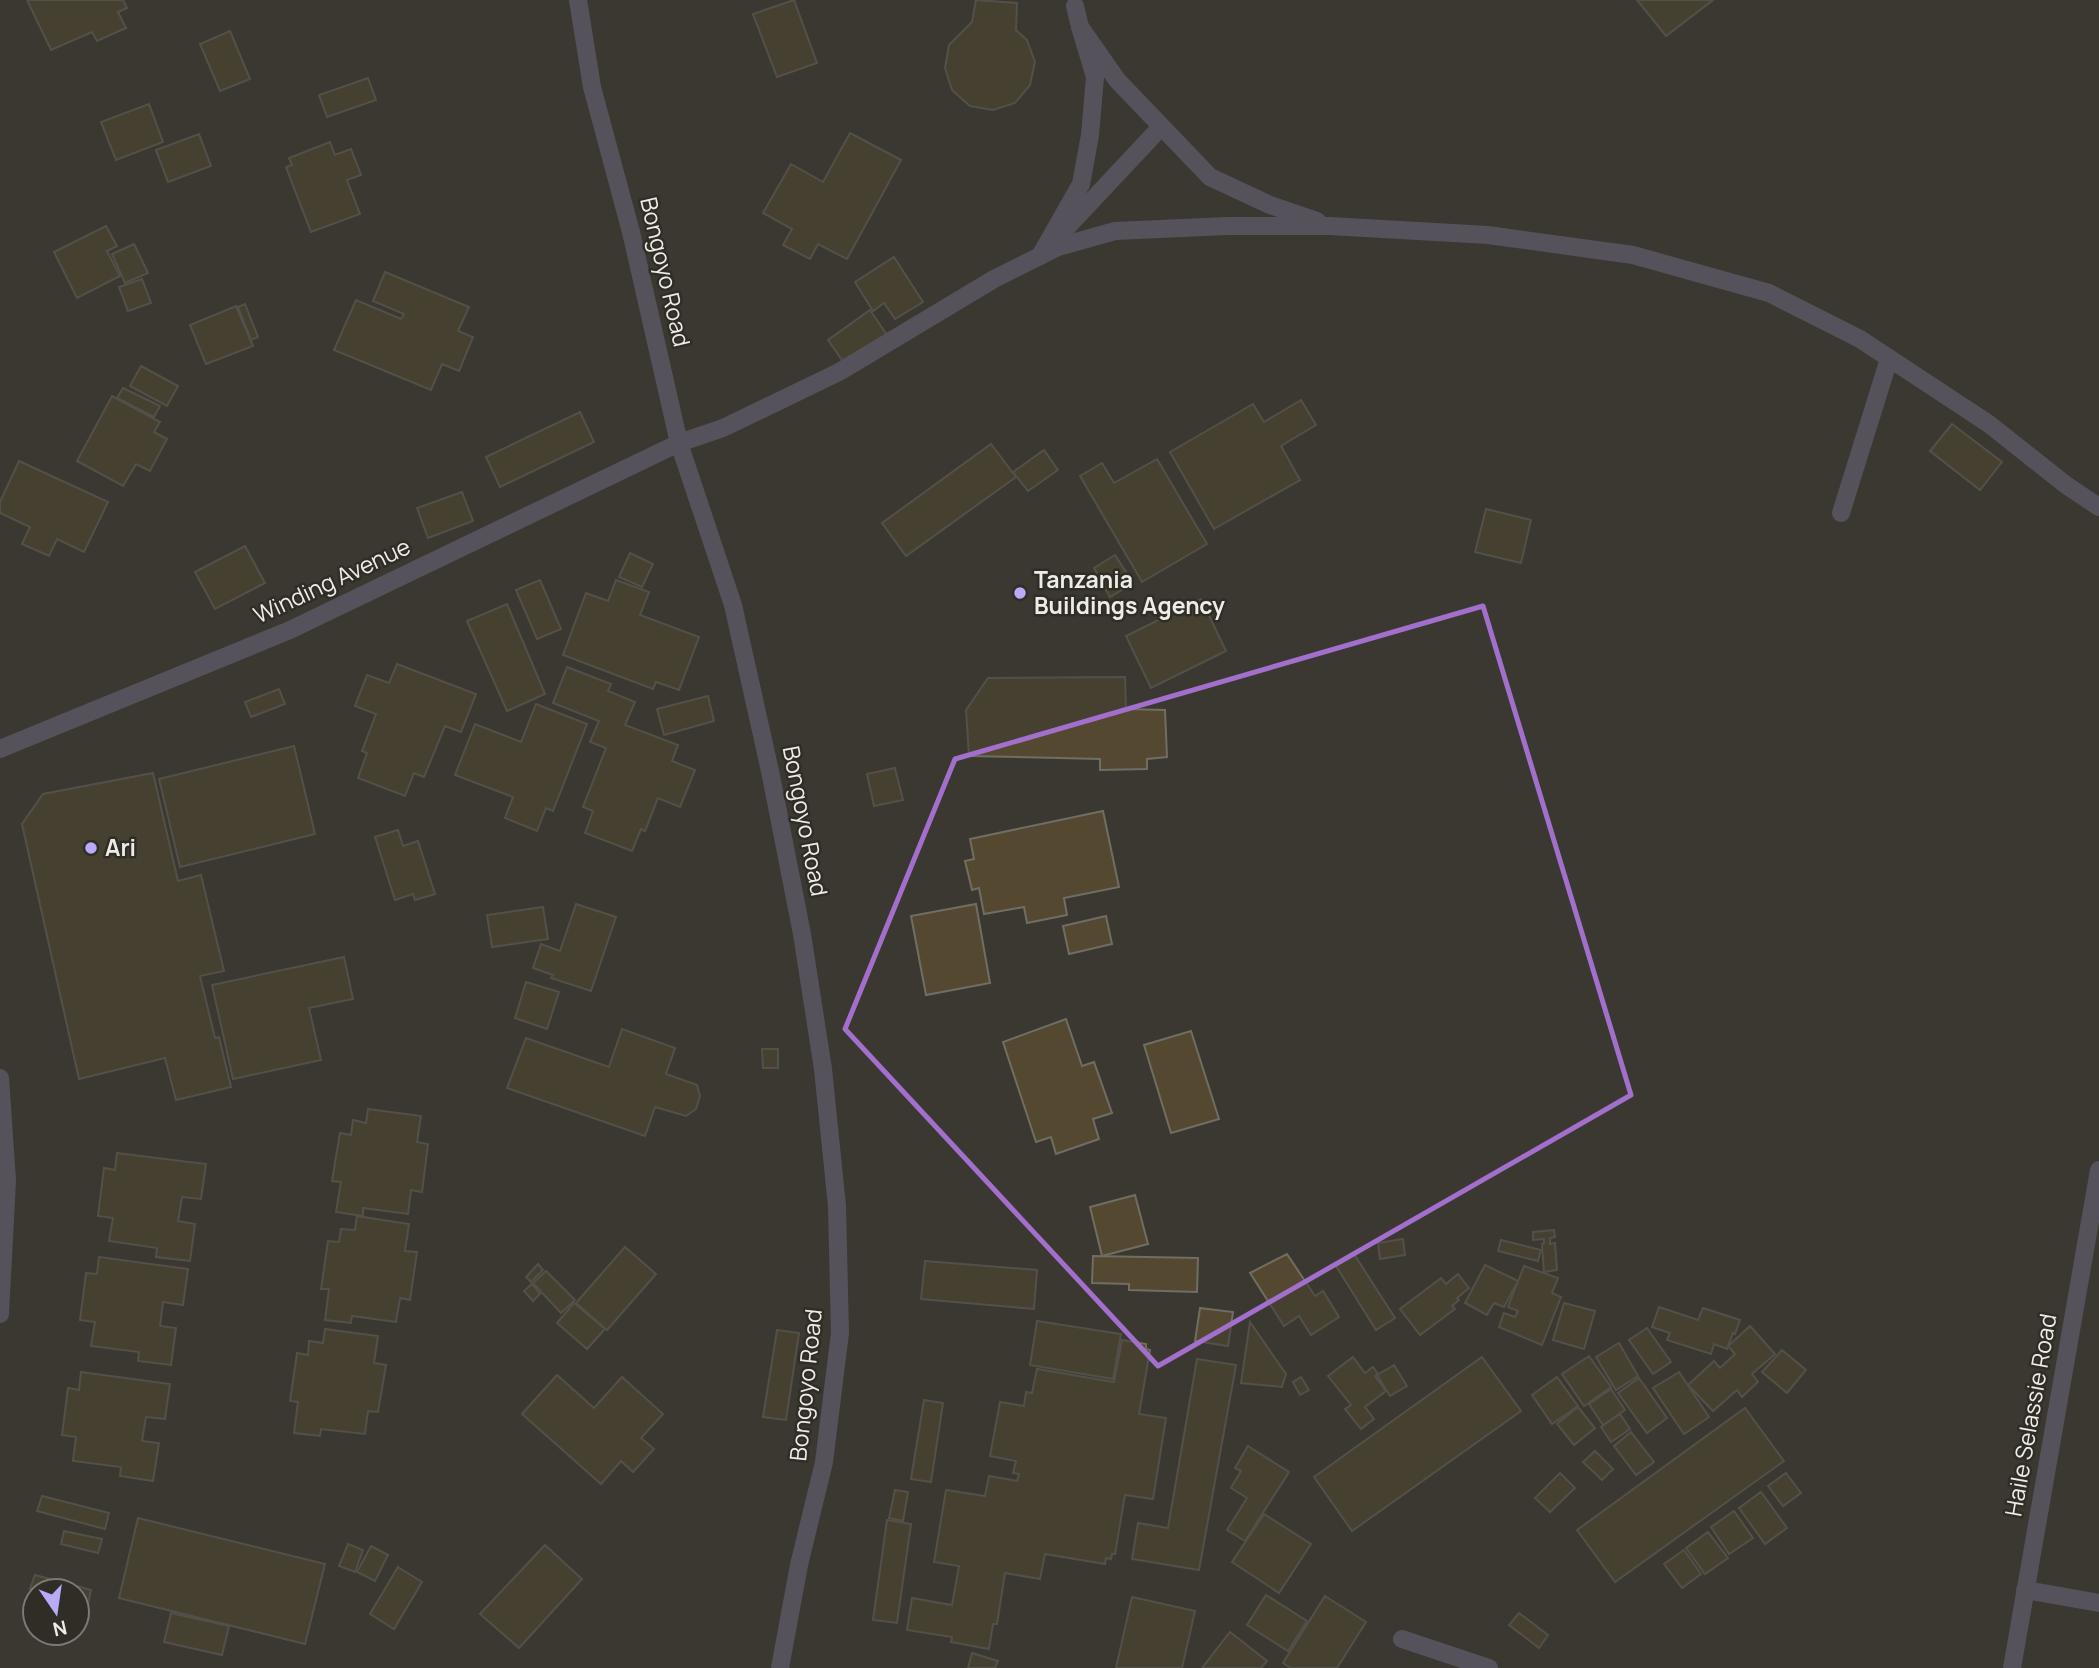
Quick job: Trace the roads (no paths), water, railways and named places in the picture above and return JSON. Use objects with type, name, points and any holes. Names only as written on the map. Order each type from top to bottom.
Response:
[{"type":"street","name":"Bongoyo Road","points":[[578,0],[592,87],[631,232],[679,443],[733,605],[770,771],[802,934],[823,1069],[837,1206],[838,1346],[824,1461],[799,1565],[780,1668]]},
{"type":"street","points":[[1040,256],[1081,184],[1090,135],[1094,77],[1075,6]]},
{"type":"street","points":[[1080,27],[1117,80],[1160,128],[1210,177],[1270,205],[1330,226],[1488,235],[1633,255],[1769,293],[1860,339],[1989,424],[2066,485],[2099,507]]},
{"type":"street","points":[[1040,256],[1160,128]]},
{"type":"street","name":"Winding Avenue","points":[[0,749],[290,629],[679,443],[723,428],[839,373],[994,279],[1058,247],[1115,231],[1227,226],[1330,226]]},
{"type":"street","points":[[1841,513],[1889,359]]},
{"type":"street","points":[[0,1079],[7,1180],[0,1314]]},
{"type":"street","name":"Haile Selassie Road","points":[[2012,1668],[2099,1170]]},
{"type":"street","points":[[2025,1590],[2099,1603]]},
{"type":"street","points":[[1402,1639],[1489,1668]]},
{"type":"place","name":"Tanzania Buildings Agency","points":[[1020,593]]},
{"type":"place","name":"Ari","points":[[91,848]]}]
